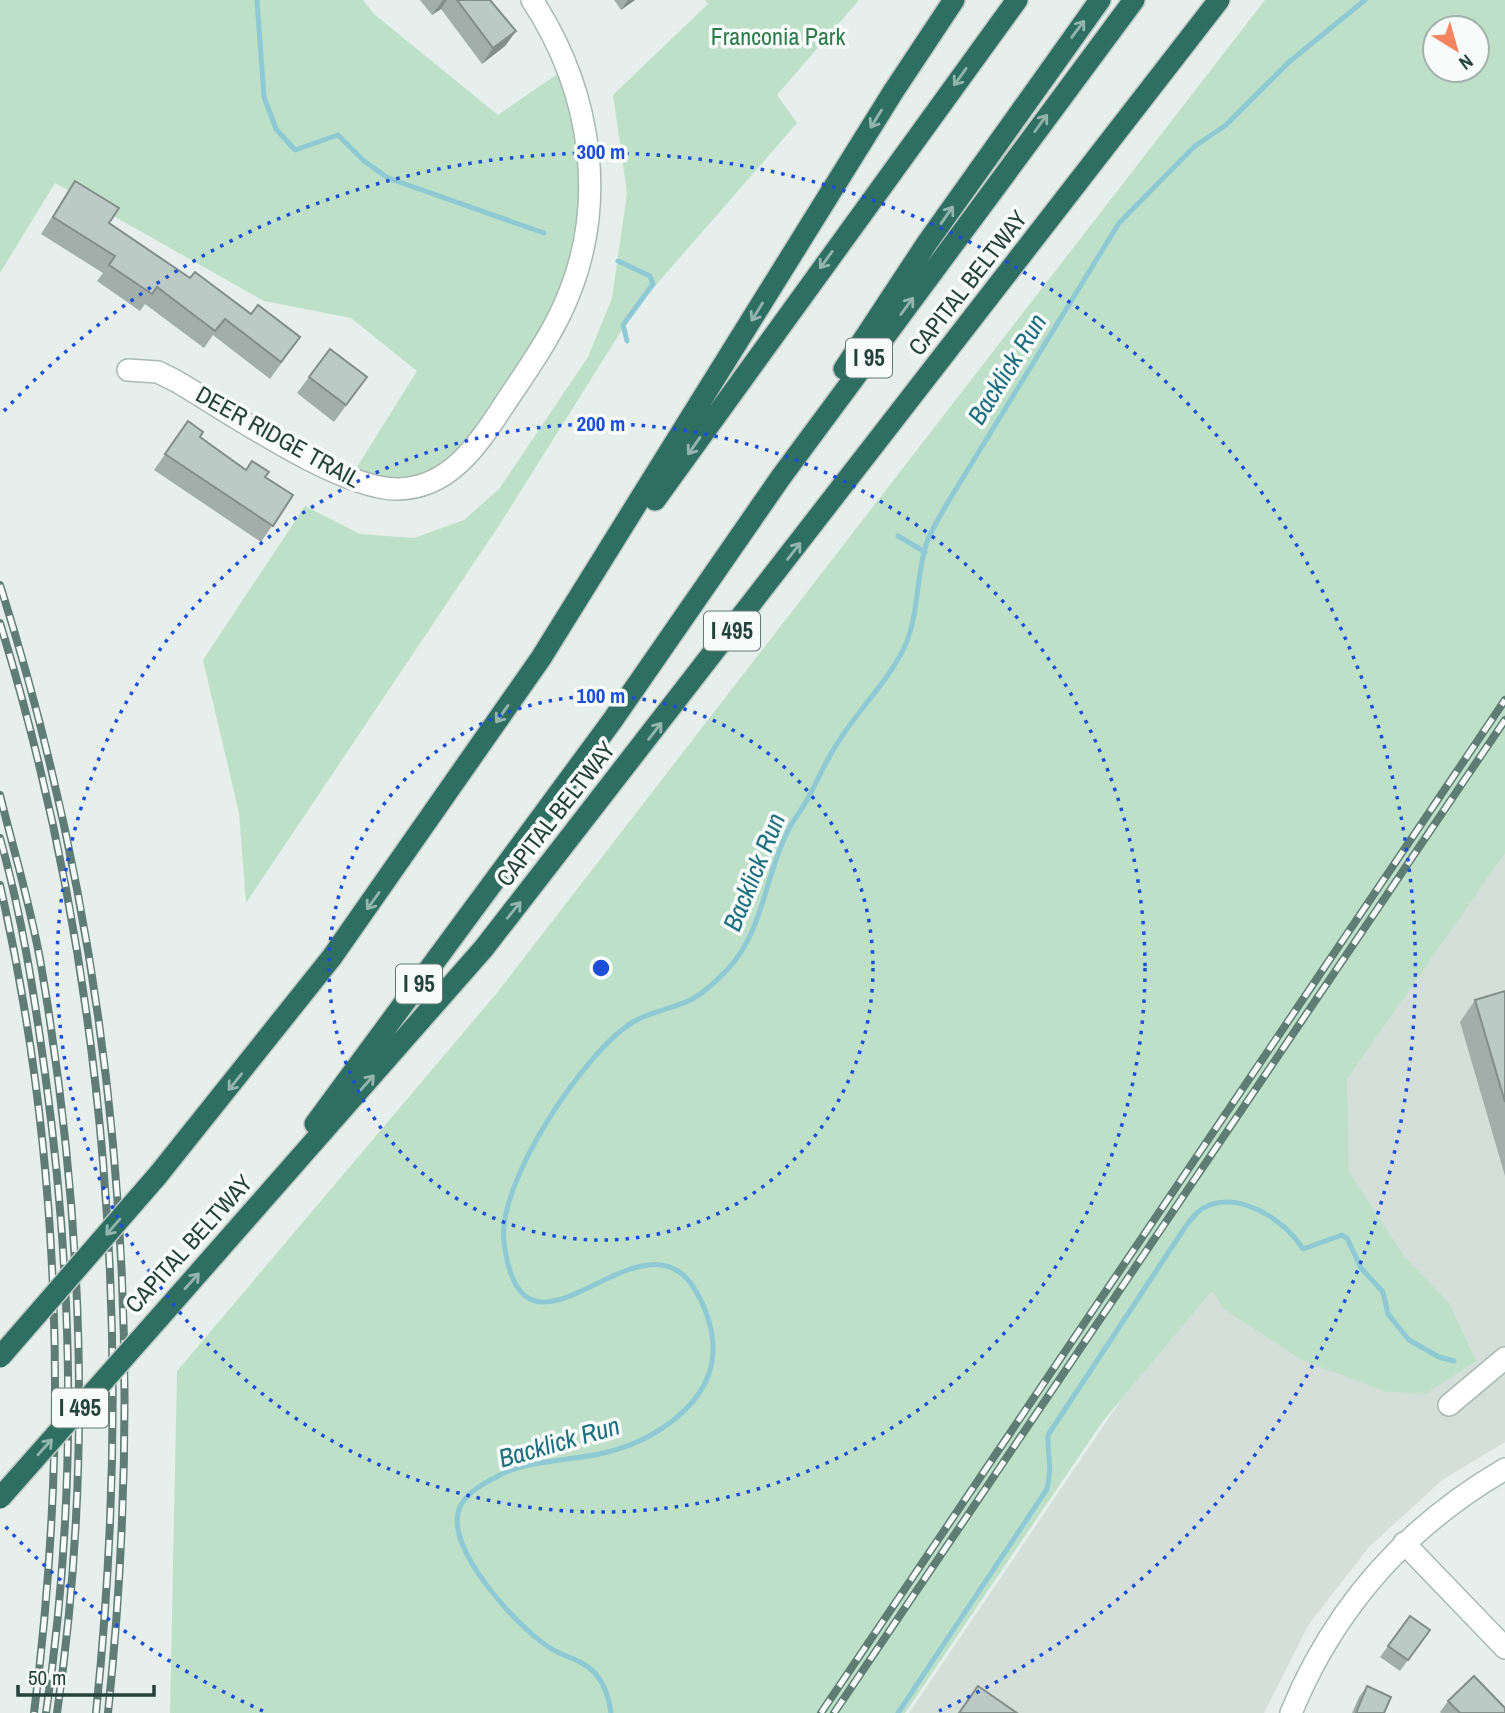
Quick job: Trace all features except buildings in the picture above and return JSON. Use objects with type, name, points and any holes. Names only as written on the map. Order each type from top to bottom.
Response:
[{"type":"highway","points":[[541,658],[893,92],[954,0]]},
{"type":"highway","points":[[0,1357],[158,1175],[332,957],[541,658],[1017,0]]},
{"type":"highway","points":[[612,721],[927,243],[1100,0]]},
{"type":"highway","name":"I 95","points":[[225,1244],[612,721],[782,477],[1134,0]]},
{"type":"highway","name":"CAPITAL BELTWAY","points":[[0,1498],[492,938],[1219,0]]},
{"type":"street","name":"DEER RIDGE TRAIL","points":[[128,370],[158,372],[316,462],[366,486],[400,489],[420,485],[458,466],[478,444],[564,308],[587,228],[589,188],[585,123],[571,73],[554,34],[532,0]]},
{"type":"street","points":[[1449,1405],[1505,1358]]},
{"type":"street","points":[[1292,1713],[1326,1638],[1381,1567],[1404,1543],[1462,1494],[1505,1469]]},
{"type":"street","points":[[1404,1543],[1505,1648]]},
{"type":"shaded area","points":[[1505,833],[1505,1442],[1441,1481],[1369,1547],[1309,1624],[1264,1713],[909,1713]]},
{"type":"green space","points":[[0,0],[363,0],[374,14],[498,115],[559,73],[581,143],[586,211],[575,274],[449,480],[347,483],[417,371],[351,318],[264,301],[55,183],[0,273]]},
{"type":"green space","name":"Franconia Park","points":[[705,0],[859,0],[777,95],[797,123],[635,309],[500,524],[246,903],[239,813],[203,660],[305,506],[360,534],[414,538],[464,520],[499,489],[588,357],[612,298],[627,193],[613,95],[708,4]]},
{"type":"green space","points":[[1265,0],[1505,0],[1505,853],[1347,1079],[1349,1172],[1404,1256],[1449,1303],[1476,1361],[1427,1393],[1387,1392],[1302,1360],[1224,1309],[1212,1291],[1103,1421],[905,1713],[170,1713],[177,1371],[496,994]]},
{"type":"waterway","points":[[257,0],[264,97],[276,129],[295,150],[338,135],[364,161],[388,178],[544,233]]},
{"type":"waterway","name":"Backlick Run","points":[[611,1713],[606,1691],[594,1672],[553,1650],[534,1636],[486,1584],[462,1542],[457,1523],[460,1507],[467,1496],[478,1488],[514,1469],[608,1452],[661,1429],[677,1418],[702,1389],[710,1372],[712,1335],[697,1292],[669,1267],[642,1266],[557,1300],[533,1300],[515,1283],[504,1242],[505,1217],[528,1155],[569,1090],[613,1038],[640,1018],[697,996],[719,978],[739,955],[756,921],[790,827],[837,744],[904,648],[913,622],[923,555],[934,527],[1119,223],[1195,146],[1226,125],[1289,62],[1365,0]]},
{"type":"waterway","points":[[618,261],[650,276],[653,284],[623,325],[627,341]]},
{"type":"waterway","points":[[898,536],[925,552]]},
{"type":"waterway","points":[[898,1713],[1047,1489],[1050,1466],[1048,1435],[1186,1226],[1203,1208],[1231,1202],[1259,1210],[1285,1228],[1303,1249],[1342,1235],[1347,1238],[1361,1268],[1383,1292],[1388,1314],[1409,1340],[1439,1357],[1454,1361]]},
{"type":"railway","points":[[0,585],[40,724],[72,863],[96,1003],[113,1143],[122,1284],[124,1426],[120,1569],[108,1713]]},
{"type":"railway","points":[[0,623],[37,756],[66,891],[88,1027],[103,1163],[111,1300],[112,1438],[107,1576],[96,1713]]},
{"type":"railway","points":[[821,1713],[1505,700]]},
{"type":"railway","points":[[834,1713],[1505,720]]},
{"type":"railway","points":[[0,795],[41,965],[55,1057],[74,1244],[79,1432],[76,1526],[57,1713]]},
{"type":"railway","points":[[0,838],[27,955],[55,1152],[62,1232],[68,1393],[67,1473],[63,1554],[46,1713]]},
{"type":"railway","points":[[0,885],[21,987],[36,1090],[47,1194],[53,1298],[55,1402],[52,1506],[34,1713]]}]
